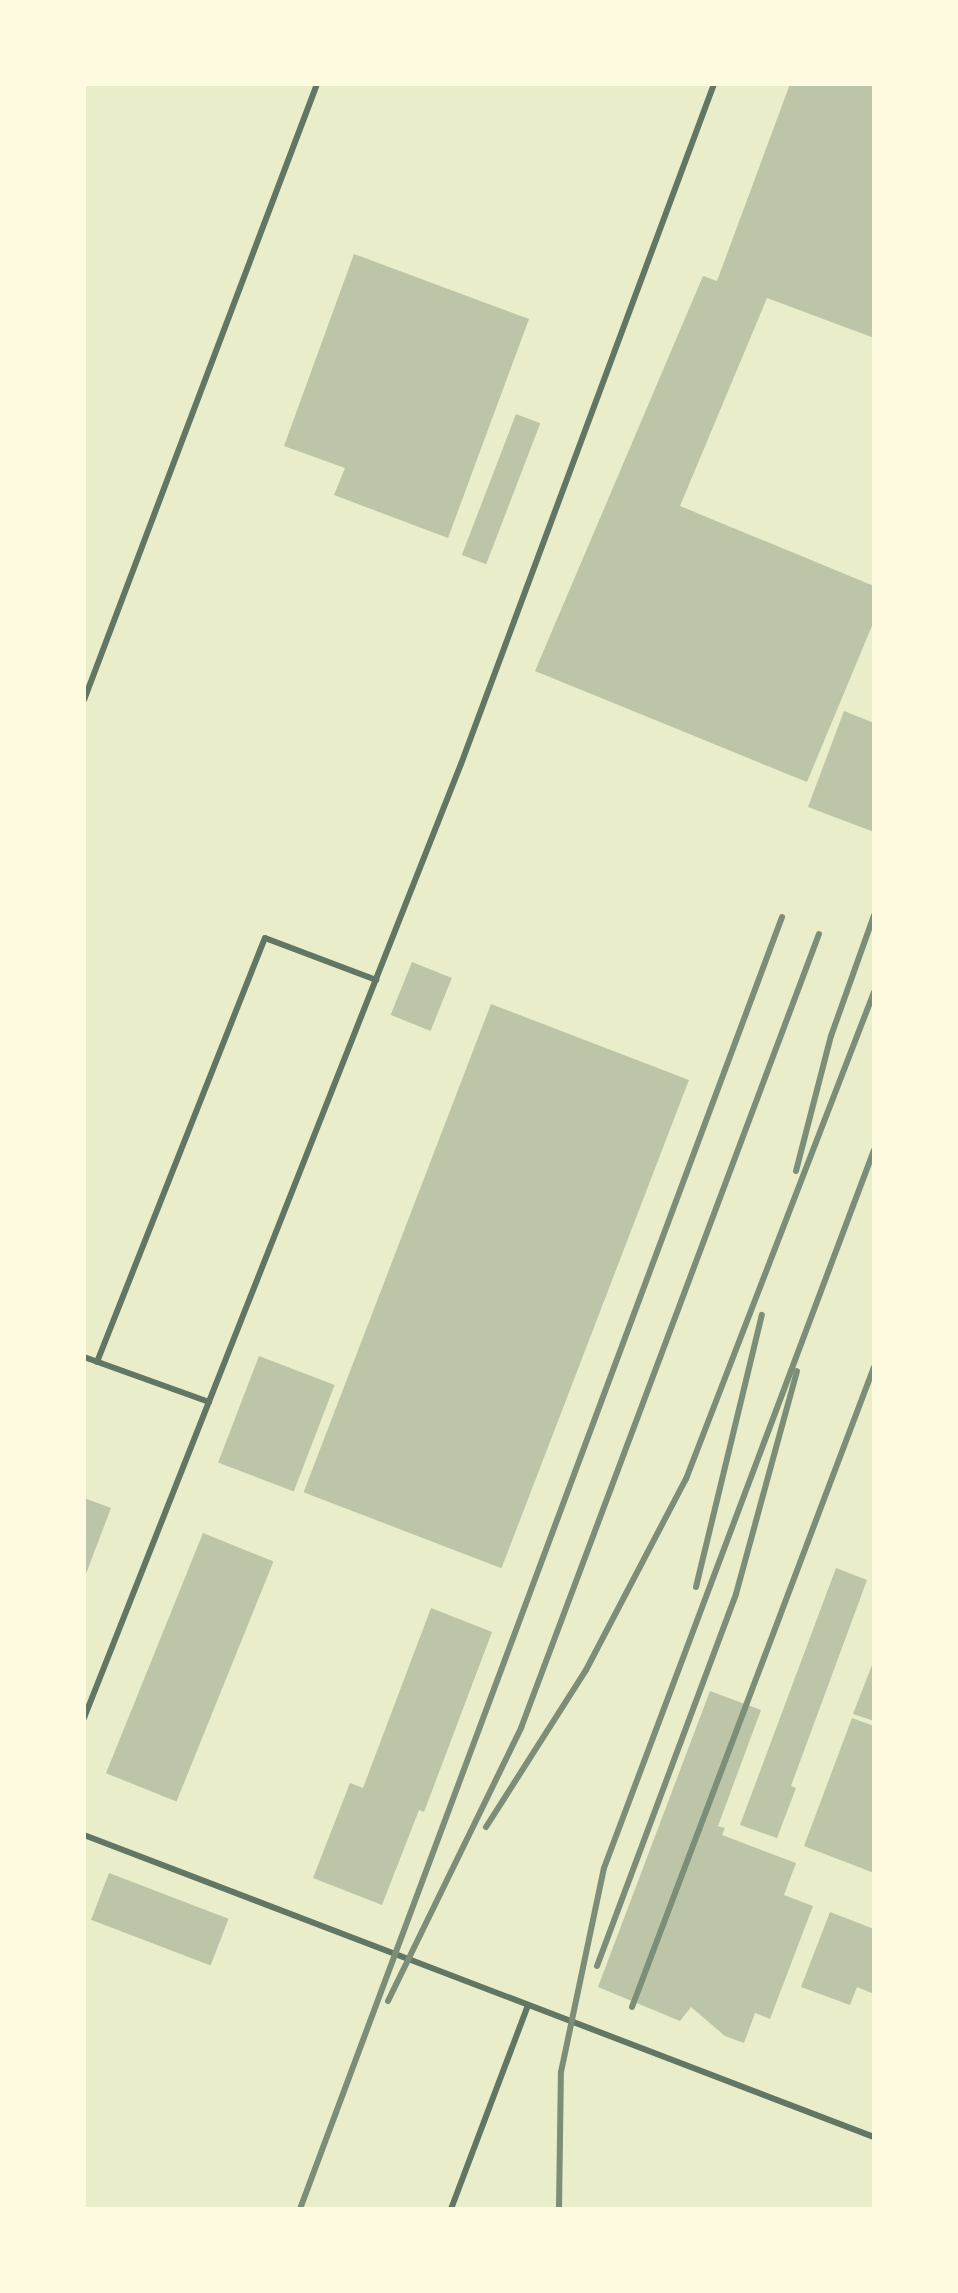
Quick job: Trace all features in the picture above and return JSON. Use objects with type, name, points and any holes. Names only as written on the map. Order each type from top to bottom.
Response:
[{"type":"lane","points":[[84,700],[317,84]]},
{"type":"lane","points":[[84,1718],[376,980],[714,84]]},
{"type":"lane","points":[[97,1362],[265,938],[376,980]]},
{"type":"lane","points":[[84,1357],[209,1402]]},
{"type":"lane","points":[[84,1835],[874,2137]]},
{"type":"lane","points":[[451,2209],[528,2005]]},
{"type":"building","points":[[790,84],[874,84],[874,338],[767,298],[680,506],[874,586],[874,621],[807,782],[535,671],[703,276],[717,281]]},
{"type":"building","points":[[354,254],[529,319],[448,538],[334,495],[345,468],[284,446]]},
{"type":"building","points":[[516,414],[540,423],[486,564],[462,555]]},
{"type":"building","points":[[844,711],[874,723],[874,832],[808,807]]},
{"type":"building","points":[[412,962],[452,978],[431,1031],[391,1015]]},
{"type":"building","points":[[491,1004],[689,1080],[501,1568],[304,1492]]},
{"type":"building","points":[[259,1356],[335,1385],[294,1491],[218,1462]]},
{"type":"building","points":[[84,1498],[111,1508],[84,1579]]},
{"type":"building","points":[[203,1533],[273,1561],[176,1802],[106,1773]]},
{"type":"building","points":[[836,1568],[867,1580],[791,1786],[796,1788],[777,1838],[740,1825]]},
{"type":"building","points":[[431,1608],[492,1632],[424,1812],[419,1810],[382,1905],[313,1878],[350,1783],[363,1788]]},
{"type":"building","points":[[874,1660],[874,1721],[853,1714]]},
{"type":"building","points":[[710,1691],[761,1710],[718,1826],[725,1828],[722,1835],[796,1863],[784,1895],[813,1906],[770,2019],[755,2013],[744,2043],[725,2036],[691,2007],[680,2021],[598,1987]]},
{"type":"building","points":[[852,1718],[874,1726],[874,1873],[804,1846]]},
{"type":"building","points":[[109,1873],[228,1919],[211,1966],[91,1920]]},
{"type":"building","points":[[830,1912],[874,1929],[874,1994],[857,1987],[850,2005],[801,1987]]},
{"type":"railway","points":[[796,1171],[831,1036],[874,915]]},
{"type":"railway","points":[[300,2209],[782,917]]},
{"type":"railway","points":[[388,2001],[521,1728],[819,934]]},
{"type":"railway","points":[[486,1827],[586,1670],[686,1479],[874,992]]},
{"type":"railway","points":[[559,2209],[561,2072],[604,1868],[874,1150]]},
{"type":"railway","points":[[696,1587],[762,1315]]},
{"type":"railway","points":[[632,2007],[874,1367]]},
{"type":"railway","points":[[597,1966],[736,1594],[797,1371]]}]
